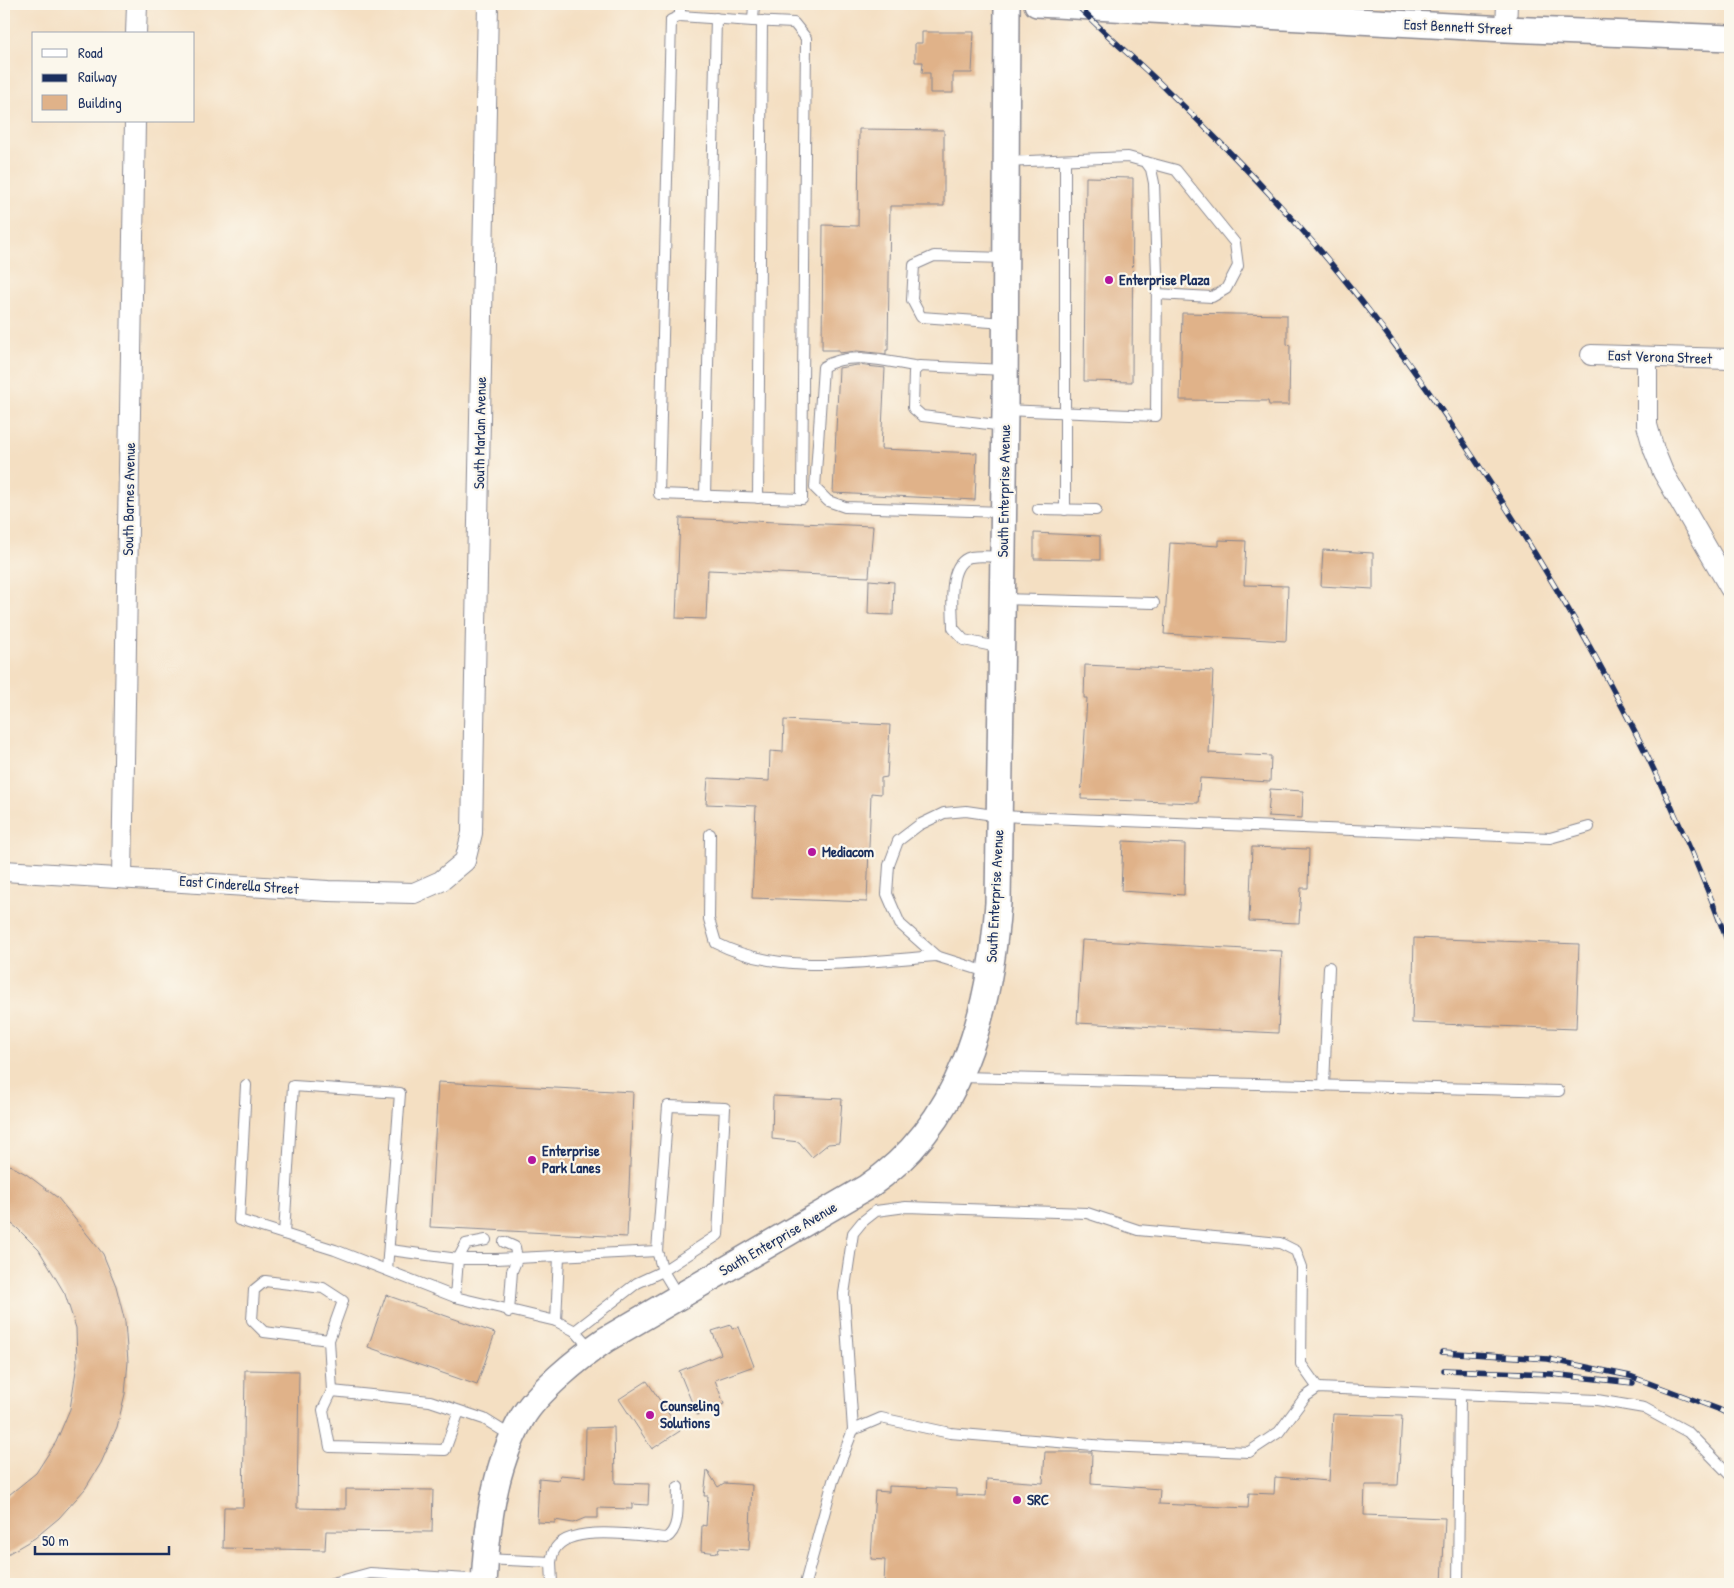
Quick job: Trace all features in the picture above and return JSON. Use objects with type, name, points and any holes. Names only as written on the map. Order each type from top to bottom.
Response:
[{"type":"street","points":[[136,32],[137,4]]},
{"type":"street","name":"South Marlan Avenue","points":[[465,861],[472,833],[473,815],[488,4]]},
{"type":"street","name":"South Enterprise Avenue","points":[[485,1574],[493,1496],[522,1418],[540,1397],[568,1368],[592,1349],[884,1176],[927,1133],[960,1077],[980,1020],[990,973],[998,903],[1005,418],[1007,4]]},
{"type":"street","name":"East Bennett Street","points":[[1037,4],[1506,29],[1730,38]]},
{"type":"street","points":[[1506,29],[1507,4]]},
{"type":"street","name":"South Barnes Avenue","points":[[122,877],[135,122]]},
{"type":"street","name":"East Verona Street","points":[[1590,355],[1730,359]]},
{"type":"street","points":[[1647,357],[1648,426],[1654,450],[1663,472],[1730,588]]},
{"type":"street","name":"East Cinderella Street","points":[[4,871],[328,891],[414,893],[441,881],[465,861]]},
{"type":"lane","points":[[680,4],[680,16]]},
{"type":"lane","points":[[754,4],[757,21],[758,498]]},
{"type":"lane","points":[[680,16],[794,23],[806,38],[802,499],[659,494],[671,20],[680,16]]},
{"type":"lane","points":[[705,496],[716,18]]},
{"type":"lane","points":[[1006,162],[1128,157],[1176,170],[1235,243],[1238,266],[1226,289],[1212,297],[1157,294]]},
{"type":"lane","points":[[1065,160],[1065,510]]},
{"type":"lane","points":[[919,366],[914,372],[913,408],[922,416],[1005,418],[1064,412],[1156,416],[1157,294],[1154,183],[1151,169],[1146,162]]},
{"type":"lane","points":[[1005,323],[921,317],[912,300],[914,265],[934,256],[1006,258]]},
{"type":"lane","points":[[1003,512],[845,507],[828,501],[815,488],[822,367],[834,360],[853,358],[919,366],[1005,370]]},
{"type":"lane","points":[[1038,510],[1096,510]]},
{"type":"lane","points":[[1002,648],[964,640],[953,628],[953,579],[961,563],[971,557],[1003,557]]},
{"type":"lane","points":[[1002,599],[1154,603]]},
{"type":"lane","points":[[936,956],[900,924],[887,894],[889,865],[898,840],[919,825],[944,814],[966,811],[1000,816],[1550,838],[1589,826]]},
{"type":"lane","points":[[710,834],[709,919],[716,943],[738,954],[808,965],[936,956],[990,973]]},
{"type":"lane","points":[[1324,1086],[1330,967]]},
{"type":"lane","points":[[960,1077],[1559,1091]]},
{"type":"lane","points":[[246,1085],[239,1220],[387,1270],[455,1297],[509,1312],[556,1321],[575,1331],[592,1349]]},
{"type":"lane","points":[[284,1234],[293,1086],[400,1093],[390,1250],[387,1270]]},
{"type":"lane","points":[[575,1331],[637,1283],[663,1271],[718,1235],[725,1108],[668,1106],[657,1251],[663,1271],[679,1297]]},
{"type":"lane","points":[[805,1584],[833,1481],[852,1430],[844,1294],[853,1233],[862,1222],[876,1211],[906,1207],[1087,1213],[1138,1230],[1280,1243],[1296,1251],[1302,1267],[1301,1364],[1318,1388]]},
{"type":"lane","points":[[455,1297],[458,1258],[466,1244],[486,1240]]},
{"type":"lane","points":[[504,1242],[515,1247],[517,1259],[512,1271],[509,1312]]},
{"type":"lane","points":[[390,1250],[458,1258],[517,1259],[657,1251]]},
{"type":"lane","points":[[556,1321],[559,1256]]},
{"type":"lane","points":[[329,1340],[264,1332],[252,1320],[254,1290],[265,1282],[324,1288],[343,1301],[329,1340],[332,1391],[323,1410],[330,1447],[445,1450],[459,1411]]},
{"type":"lane","points":[[852,1430],[881,1418],[960,1434],[1105,1446],[1249,1452],[1279,1432],[1305,1397],[1318,1388],[1460,1396],[1597,1400],[1644,1408],[1688,1432],[1730,1475]]},
{"type":"lane","points":[[332,1391],[430,1402],[484,1419],[514,1437]]},
{"type":"lane","points":[[1458,1584],[1460,1396]]},
{"type":"lane","points":[[552,1584],[551,1562],[554,1549],[567,1538],[582,1533],[666,1538],[672,1534],[676,1526],[678,1487]]},
{"type":"lane","points":[[328,1584],[370,1573],[485,1574],[551,1562]]},
{"type":"building","points":[[922,32],[974,32],[972,73],[953,73],[953,93],[930,93],[930,73],[922,73],[923,62],[915,62],[915,43],[922,43]]},
{"type":"building","points":[[859,129],[944,130],[944,206],[890,206],[888,350],[886,350],[886,354],[857,351],[839,353],[839,350],[822,350],[823,225],[858,226]]},
{"type":"building","name":"Enterprise Plaza","points":[[1086,177],[1133,178],[1132,382],[1084,381]]},
{"type":"building","points":[[1182,313],[1287,315],[1287,344],[1290,345],[1289,405],[1269,405],[1268,401],[1180,400]]},
{"type":"building","points":[[857,365],[885,368],[881,449],[977,453],[975,500],[833,493],[839,368]]},
{"type":"building","points":[[680,518],[873,526],[869,577],[708,570],[706,619],[676,618]]},
{"type":"building","points":[[1034,533],[1100,536],[1100,560],[1034,559]]},
{"type":"building","points":[[1219,540],[1246,541],[1244,585],[1288,586],[1286,641],[1164,634],[1170,543],[1219,546]]},
{"type":"building","points":[[1323,550],[1373,553],[1373,589],[1321,586]]},
{"type":"building","points":[[869,580],[894,582],[893,615],[868,614]]},
{"type":"building","points":[[1085,665],[1213,671],[1209,753],[1271,756],[1270,782],[1200,778],[1198,803],[1081,799],[1087,698],[1084,698]]},
{"type":"building","name":"Mediacom","points":[[784,720],[890,725],[887,777],[881,778],[881,794],[871,793],[867,902],[752,898],[756,806],[706,804],[708,778],[769,781],[770,751],[783,752]]},
{"type":"building","points":[[1270,789],[1303,791],[1302,818],[1268,816]]},
{"type":"building","points":[[1123,841],[1185,844],[1184,895],[1121,891]]},
{"type":"building","points":[[1252,847],[1309,849],[1308,888],[1301,888],[1299,923],[1249,921]]},
{"type":"building","points":[[1414,938],[1579,944],[1576,1029],[1412,1023]]},
{"type":"building","points":[[1082,940],[1282,951],[1278,1033],[1077,1023]]},
{"type":"building","name":"Enterprise Park Lanes","points":[[438,1082],[633,1092],[627,1237],[430,1227]]},
{"type":"building","points":[[773,1096],[842,1099],[839,1143],[828,1144],[812,1157],[799,1142],[772,1139]]},
{"type":"building","points":[[4,1162],[26,1174],[58,1198],[103,1254],[116,1286],[125,1322],[128,1362],[125,1394],[117,1427],[101,1463],[85,1489],[59,1518],[35,1538],[4,1556],[4,1499],[36,1473],[56,1442],[70,1409],[77,1364],[76,1328],[65,1294],[39,1250],[4,1218]]},
{"type":"building","points":[[386,1295],[495,1333],[477,1385],[368,1347]]},
{"type":"building","points":[[731,1325],[732,1329],[739,1327],[754,1366],[715,1380],[724,1404],[697,1415],[679,1371],[721,1354],[712,1331]]},
{"type":"building","points":[[245,1370],[299,1371],[297,1508],[346,1509],[346,1489],[433,1490],[432,1532],[326,1531],[325,1550],[223,1548],[224,1507],[243,1507]]},
{"type":"building","name":"Counseling Solutions","points":[[647,1381],[680,1431],[652,1449],[619,1399]]},
{"type":"building","name":"SRC","points":[[1333,1414],[1402,1416],[1398,1485],[1365,1485],[1364,1515],[1445,1518],[1442,1584],[884,1584],[885,1560],[871,1559],[875,1491],[889,1492],[889,1486],[956,1489],[956,1495],[986,1496],[987,1479],[1043,1483],[1045,1452],[1092,1452],[1091,1484],[1160,1489],[1159,1504],[1248,1508],[1249,1493],[1274,1494],[1275,1477],[1329,1481]]},
{"type":"building","points":[[614,1427],[615,1483],[649,1484],[648,1505],[632,1504],[632,1509],[598,1508],[598,1518],[585,1518],[573,1523],[555,1520],[555,1523],[537,1522],[539,1478],[559,1480],[560,1475],[585,1477],[586,1428]]},
{"type":"building","points":[[707,1470],[718,1487],[724,1483],[752,1485],[749,1550],[719,1548],[718,1553],[701,1551],[702,1525],[706,1526],[708,1496],[704,1496]]},
{"type":"railway","points":[[1076,4],[1158,81],[1282,208],[1318,248],[1367,308],[1435,401],[1534,551],[1597,661],[1656,773],[1707,889],[1730,948]]},
{"type":"railway","points":[[1442,1352],[1548,1359],[1630,1376],[1730,1415]]},
{"type":"railway","points":[[1444,1370],[1551,1374],[1633,1383]]},
{"type":"place","name":"Enterprise Plaza","points":[[1109,280]]},
{"type":"place","name":"Mediacom","points":[[812,852]]},
{"type":"place","name":"Enterprise Park Lanes","points":[[532,1160]]},
{"type":"place","name":"Counseling Solutions","points":[[650,1415]]},
{"type":"place","name":"SRC","points":[[1017,1500]]}]
